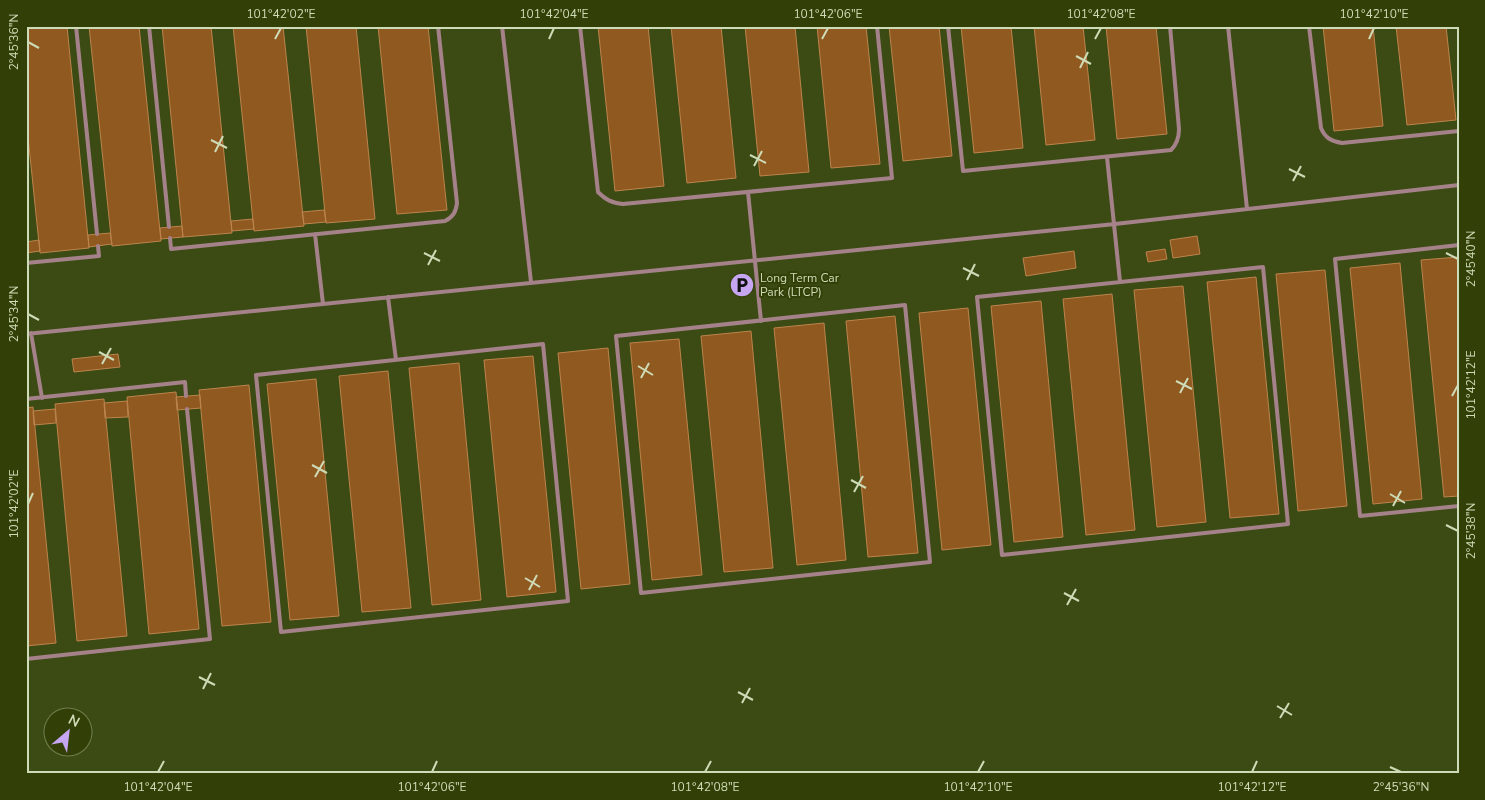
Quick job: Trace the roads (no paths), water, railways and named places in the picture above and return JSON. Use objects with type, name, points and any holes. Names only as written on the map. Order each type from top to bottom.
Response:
[{"type":"lane","points":[[76,26],[97,234]]},
{"type":"lane","points":[[148,26],[169,227]]},
{"type":"lane","points":[[170,238],[171,248],[445,221],[454,214],[457,203],[438,26]]},
{"type":"lane","points":[[502,26],[531,282]]},
{"type":"lane","points":[[580,26],[598,192],[614,203],[623,204],[892,178],[877,26]]},
{"type":"lane","points":[[948,26],[963,171],[1171,150],[1176,145],[1179,129],[1170,26]]},
{"type":"lane","points":[[1228,26],[1247,209]]},
{"type":"lane","points":[[1309,26],[1321,128],[1323,134],[1328,139],[1342,142],[1459,131]]},
{"type":"lane","points":[[1107,157],[1120,282]]},
{"type":"lane","points":[[42,398],[29,333],[1115,224],[1459,185]]},
{"type":"lane","points":[[748,192],[760,321]]},
{"type":"lane","points":[[315,234],[323,304]]},
{"type":"lane","points":[[1459,245],[1335,259],[1360,516],[1459,506]]},
{"type":"lane","points":[[26,263],[99,256],[98,246]]},
{"type":"lane","points":[[1263,267],[1288,524],[1002,555],[977,297],[1120,282],[1263,267]]},
{"type":"lane","points":[[388,297],[396,360]]},
{"type":"lane","points":[[905,305],[930,562],[641,593],[616,336],[760,321],[905,305]]},
{"type":"lane","points":[[543,344],[568,602],[281,632],[256,375],[396,360],[543,344]]},
{"type":"lane","points":[[26,400],[184,382],[186,396]]},
{"type":"lane","points":[[26,659],[210,640],[187,409]]},
{"type":"place","name":"Long Term Car Park (LTCP)","points":[[742,285]]}]
